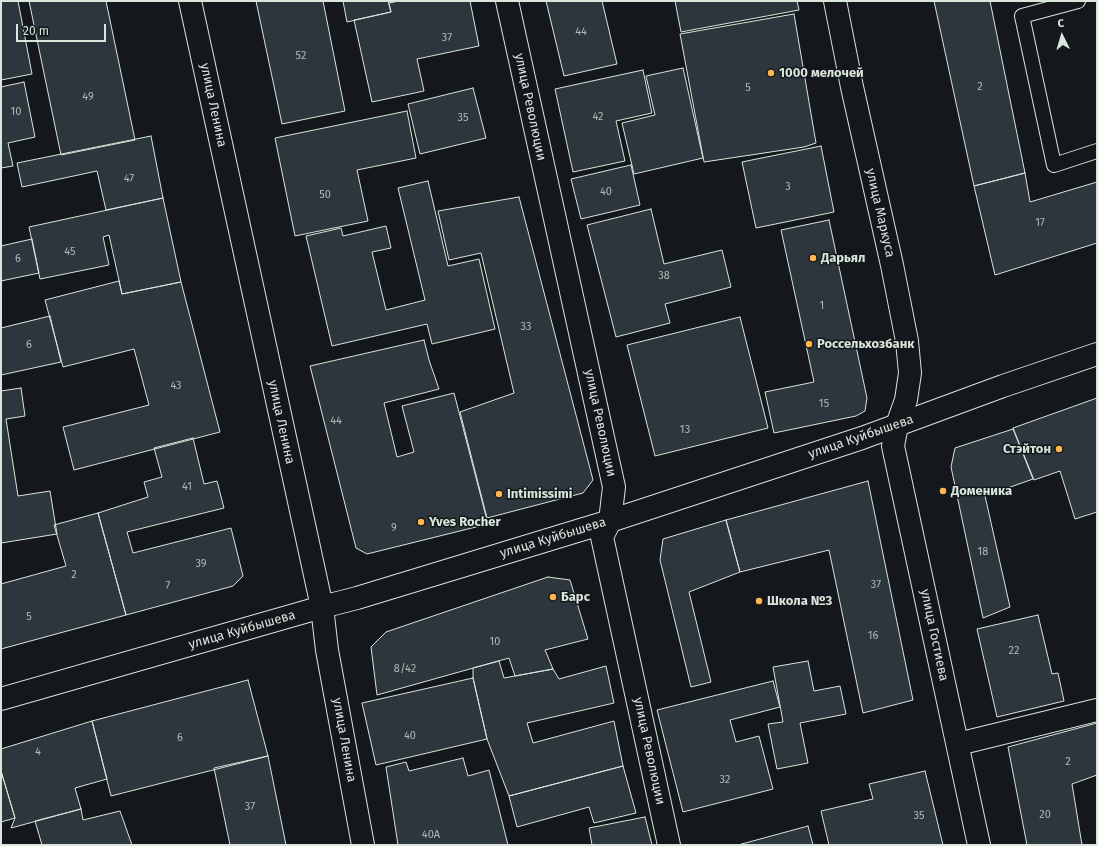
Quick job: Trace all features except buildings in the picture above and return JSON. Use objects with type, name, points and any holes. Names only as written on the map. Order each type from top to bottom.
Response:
[{"type":"street","name":"улица Ленина","points":[[190,1],[322,607],[327,650],[363,845]]},
{"type":"street","name":"улица Революции","points":[[507,1],[614,487],[610,521],[602,537],[669,845]]},
{"type":"street","name":"улица Маркуса","points":[[835,1],[907,341],[910,373],[906,400],[897,425]]},
{"type":"street","name":"улица Куйбышева","points":[[1,699],[357,598],[610,521],[897,425],[1003,386],[1097,354]]},
{"type":"street","name":"улица Гостиева","points":[[897,425],[893,446],[979,845]]},
{"type":"street","points":[[958,744],[1097,710]]},
{"type":"lane","points":[[1078,1],[1022,16],[1054,165],[1097,151]]},
{"type":"place","name":"1000 мелочей","points":[[771,73]]},
{"type":"place","name":"Дарьял","points":[[813,258]]},
{"type":"place","name":"Россельхозбанк","points":[[809,344]]},
{"type":"place","name":"Стэйтон","points":[[1059,449]]},
{"type":"place","name":"Доменика","points":[[943,491]]},
{"type":"place","name":"Intimissimi","points":[[499,494]]},
{"type":"place","name":"Yves Rocher","points":[[421,522]]},
{"type":"place","name":"Барс","points":[[553,597]]},
{"type":"place","name":"Школа №3","points":[[759,601]]}]
